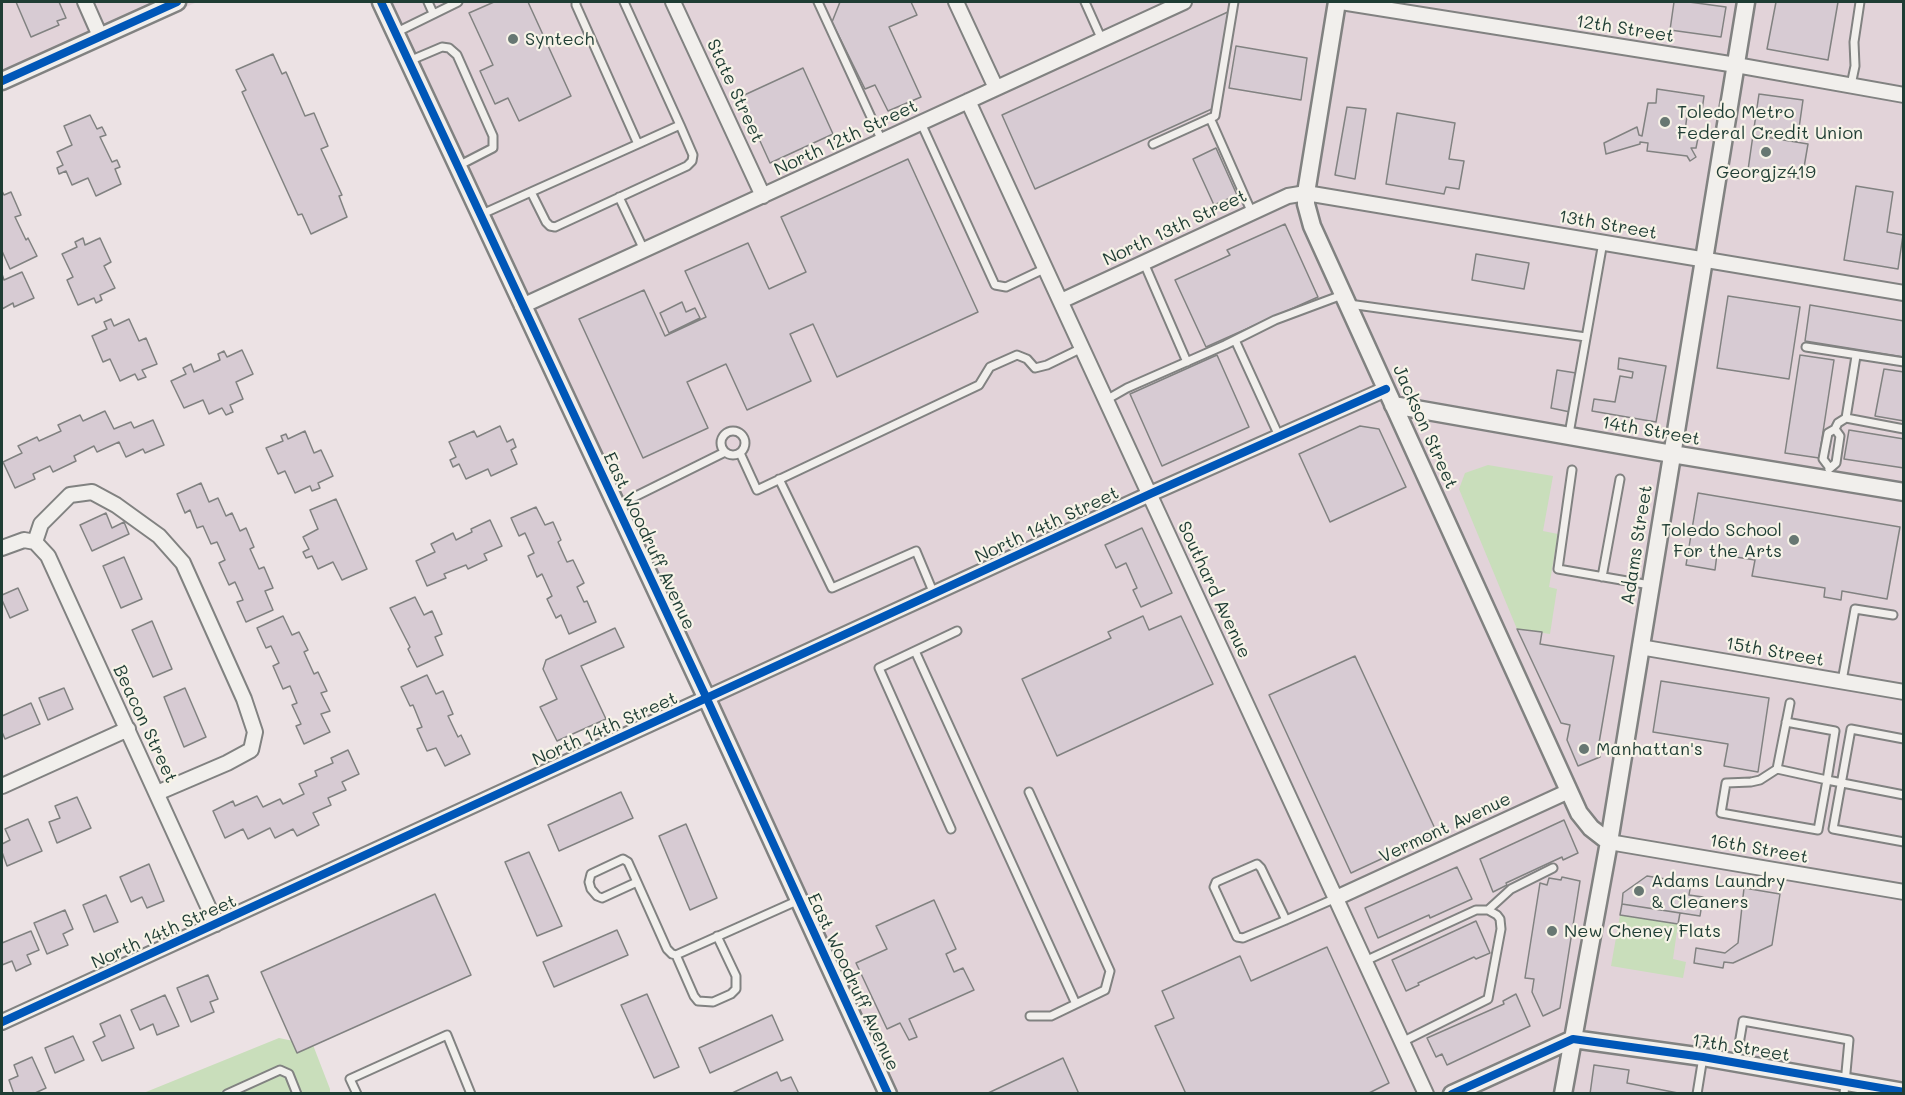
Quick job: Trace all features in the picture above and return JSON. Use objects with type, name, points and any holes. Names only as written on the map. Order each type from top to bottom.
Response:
[{"type":"street","points":[[85,2],[100,36]]},
{"type":"street","points":[[2,81],[177,2]]},
{"type":"street","name":"East Woodruff Avenue","points":[[381,2],[707,699],[888,1094]]},
{"type":"street","name":"State Street","points":[[674,2],[763,196]]},
{"type":"street","points":[[956,2],[996,88]]},
{"type":"street","name":"North 12th Street","points":[[522,306],[1184,2]]},
{"type":"street","name":"Jackson Street","points":[[1337,2],[1306,193],[1312,226],[1579,813],[1591,828],[1609,842]]},
{"type":"street","name":"12th Street","points":[[1341,2],[1904,94]]},
{"type":"street","name":"Adams Street","points":[[1563,1094],[1609,842],[1746,2]]},
{"type":"street","name":"Southard Avenue","points":[[968,101],[1426,1094]]},
{"type":"street","name":"North 13th Street","points":[[1061,301],[1288,196],[1306,193]]},
{"type":"street","name":"13th Street","points":[[1306,193],[1904,293]]},
{"type":"street","name":"North 14th Street","points":[[2,1022],[1150,494],[1386,389]]},
{"type":"street","name":"14th Street","points":[[1393,405],[1672,454],[1828,473],[1904,492]]},
{"type":"street","points":[[2,548],[24,540],[35,542],[41,524],[70,495],[92,492],[116,505],[159,536],[183,562],[244,699],[255,732],[251,750],[227,763],[157,793]]},
{"type":"street","name":"Beacon Street","points":[[35,542],[48,556],[216,924]]},
{"type":"street","name":"15th Street","points":[[1640,647],[1904,692]]},
{"type":"street","points":[[2,786],[128,729]]},
{"type":"street","name":"Vermont Avenue","points":[[1336,898],[1569,791]]},
{"type":"street","name":"16th Street","points":[[1609,842],[1904,892]]},
{"type":"street","points":[[1452,1094],[1573,1039]]},
{"type":"street","name":"17th Street","points":[[1573,1039],[1736,1062],[1845,1087],[1904,1092]]},
{"type":"lane","points":[[428,2],[433,13]]},
{"type":"lane","points":[[395,33],[458,2]]},
{"type":"lane","points":[[576,2],[638,144]]},
{"type":"lane","points":[[531,192],[546,222],[555,227],[687,166],[692,161],[693,155],[624,2]]},
{"type":"lane","points":[[818,2],[882,141]]},
{"type":"lane","points":[[1084,2],[1102,40]]},
{"type":"lane","points":[[1153,144],[1215,116],[1234,2]]},
{"type":"lane","points":[[1851,85],[1855,66],[1854,42],[1860,2]]},
{"type":"lane","points":[[409,61],[442,47],[449,48],[457,55],[493,136],[493,148],[458,166]]},
{"type":"lane","points":[[1210,118],[1252,213]]},
{"type":"lane","points":[[921,123],[995,285],[1006,287],[1046,268]]},
{"type":"lane","points":[[480,215],[680,125]]},
{"type":"lane","points":[[620,197],[644,250]]},
{"type":"lane","points":[[1569,436],[1603,242]]},
{"type":"lane","points":[[1144,262],[1186,362]]},
{"type":"lane","points":[[1106,400],[1275,320],[1345,299],[1586,338]]},
{"type":"lane","points":[[1235,340],[1279,436]]},
{"type":"lane","points":[[1806,347],[1904,362]]},
{"type":"lane","points":[[740,453],[757,490],[979,385],[990,367],[1017,355],[1027,359],[1035,368],[1047,365],[1083,348]]},
{"type":"lane","points":[[1846,418],[1856,356]]},
{"type":"lane","points":[[1828,473],[1823,459],[1828,433],[1846,418],[1904,429]]},
{"type":"lane","points":[[1828,473],[1836,463],[1840,436],[1835,429]]},
{"type":"lane","points":[[731,430],[739,432],[744,439],[745,447],[740,453],[732,455],[725,452],[720,441],[724,434],[731,430]]},
{"type":"lane","points":[[616,506],[725,452]]},
{"type":"lane","points":[[1572,470],[1558,569],[1650,585]]},
{"type":"lane","points":[[779,479],[832,588],[916,551],[934,594]]},
{"type":"lane","points":[[1602,577],[1620,479]]},
{"type":"lane","points":[[1842,681],[1855,609],[1893,615]]},
{"type":"lane","points":[[951,829],[879,668],[957,631]]},
{"type":"lane","points":[[915,651],[1076,1004]]},
{"type":"lane","points":[[1786,722],[1835,730],[1818,830],[1721,813],[1726,783],[1760,780],[1776,769],[1786,722],[1790,704]]},
{"type":"lane","points":[[1904,739],[1851,729],[1833,829],[1904,842]]},
{"type":"lane","points":[[1776,769],[1904,795]]},
{"type":"lane","points":[[1029,792],[1110,971],[1105,990],[1051,1016],[1030,1016]]},
{"type":"lane","points":[[637,882],[602,898],[591,889],[589,882],[591,874],[623,859],[628,862],[637,882],[667,949],[672,954],[799,900]]},
{"type":"lane","points":[[1286,920],[1257,864],[1216,882],[1214,887],[1238,936],[1243,938],[1286,920],[1336,898]]},
{"type":"lane","points":[[1488,910],[1511,889],[1553,868]]},
{"type":"lane","points":[[1365,961],[1476,910],[1488,910],[1497,915],[1502,925],[1491,996],[1402,1042]]},
{"type":"lane","points":[[676,954],[694,996],[698,1001],[713,1002],[731,994],[736,989],[736,976],[717,936]]},
{"type":"lane","points":[[1736,1062],[1743,1022],[1849,1040],[1845,1087]]},
{"type":"lane","points":[[357,1094],[351,1079],[447,1035],[471,1094]]},
{"type":"lane","points":[[1697,1094],[1703,1057]]},
{"type":"lane","points":[[227,1094],[280,1070],[289,1074],[297,1094]]},
{"type":"shaded area","points":[[2,2],[197,2],[2,90]]},
{"type":"shaded area","points":[[372,2],[1903,2],[1903,1093],[878,1093]]},
{"type":"green space","points":[[1488,465],[1553,476],[1543,531],[1558,534],[1549,587],[1557,589],[1550,634],[1517,629],[1459,489],[1465,473]]},
{"type":"green space","points":[[1620,915],[1678,924],[1673,959],[1686,962],[1683,978],[1611,966]]},
{"type":"green space","points":[[279,1038],[313,1045],[330,1094],[141,1094]]},
{"type":"building","points":[[16,2],[59,2],[66,18],[57,21],[59,25],[31,37]]},
{"type":"building","name":"Syntech","points":[[494,2],[528,2],[571,96],[519,121],[508,98],[495,104],[480,71],[493,65],[469,13]]},
{"type":"building","points":[[840,2],[911,2],[917,15],[889,27],[921,97],[888,111],[875,85],[865,89],[832,22]]},
{"type":"building","points":[[1674,2],[1726,7],[1721,37],[1670,30]]},
{"type":"building","points":[[1776,2],[1838,2],[1828,60],[1767,49]]},
{"type":"building","points":[[1230,11],[1214,108],[1035,189],[1002,115]]},
{"type":"building","points":[[1236,46],[1307,58],[1301,100],[1229,88]]},
{"type":"building","points":[[273,54],[282,74],[286,72],[305,116],[314,113],[328,146],[321,149],[342,195],[339,196],[347,217],[311,234],[302,214],[298,215],[242,92],[246,90],[236,70]]},
{"type":"building","points":[[803,68],[833,134],[770,163],[740,97]]},
{"type":"building","name":"Toledo Metro Federal Credit Union","points":[[1657,89],[1704,96],[1701,118],[1687,116],[1685,131],[1699,133],[1696,148],[1691,148],[1696,157],[1690,161],[1687,156],[1647,151],[1648,143],[1640,142],[1640,144],[1606,154],[1604,143],[1637,127],[1639,135],[1642,136],[1648,103],[1656,103]]},
{"type":"building","points":[[1759,94],[1803,100],[1797,142],[1753,135]]},
{"type":"building","points":[[1347,107],[1366,109],[1355,179],[1335,175]]},
{"type":"building","points":[[1397,113],[1455,123],[1449,159],[1464,161],[1459,189],[1446,187],[1444,194],[1386,184]]},
{"type":"building","points":[[90,115],[97,129],[102,127],[106,135],[100,137],[112,162],[117,160],[120,167],[115,169],[121,184],[96,196],[88,178],[72,185],[66,171],[59,174],[57,168],[63,165],[57,152],[72,145],[64,126]]},
{"type":"building","points":[[1753,135],[1808,144],[1802,179],[1748,170]]},
{"type":"building","points":[[1216,148],[1237,195],[1214,205],[1193,159]]},
{"type":"building","points":[[908,159],[978,312],[837,377],[813,324],[790,334],[811,381],[747,410],[726,364],[687,382],[708,428],[643,458],[579,319],[644,290],[665,336],[706,317],[685,271],[748,243],[769,289],[806,272],[781,217]]},
{"type":"building","points":[[1856,186],[1893,192],[1887,232],[1903,235],[1898,269],[1844,260]]},
{"type":"building","points":[[2,191],[4,195],[11,192],[21,215],[15,217],[37,256],[10,269],[2,251]]},
{"type":"building","points":[[1285,224],[1318,297],[1206,347],[1175,280],[1230,255],[1227,250]]},
{"type":"building","points":[[83,238],[85,245],[100,238],[111,262],[104,266],[115,288],[100,295],[102,300],[96,303],[94,298],[78,305],[67,280],[73,277],[62,254],[77,247],[75,242]]},
{"type":"building","points":[[1476,254],[1529,263],[1524,289],[1472,280]]},
{"type":"building","points":[[22,272],[34,298],[14,307],[13,303],[2,309],[2,274],[4,280]]},
{"type":"building","points":[[1728,296],[1800,307],[1789,379],[1717,368]]},
{"type":"building","points":[[682,302],[686,312],[695,308],[700,318],[669,333],[660,313]]},
{"type":"building","points":[[1810,305],[1904,321],[1904,357],[1805,341]]},
{"type":"building","points":[[111,319],[114,326],[129,319],[139,341],[146,338],[157,364],[142,370],[146,377],[138,380],[135,374],[120,381],[110,359],[103,362],[92,336],[107,329],[104,322]]},
{"type":"building","points":[[242,350],[253,374],[236,382],[243,399],[230,405],[233,412],[226,415],[222,408],[209,414],[203,400],[184,408],[171,381],[186,374],[183,368],[191,364],[194,372],[220,360],[218,354],[224,351],[227,357]]},
{"type":"building","points":[[1217,355],[1249,427],[1162,466],[1130,394]]},
{"type":"building","points":[[1800,355],[1834,360],[1819,458],[1785,453]]},
{"type":"building","points":[[1619,358],[1666,366],[1656,422],[1592,411],[1594,399],[1615,402],[1620,376],[1632,378],[1633,372],[1618,369]]},
{"type":"building","points":[[1884,369],[1904,372],[1904,421],[1875,416]]},
{"type":"building","points":[[1557,370],[1576,373],[1570,412],[1551,408]]},
{"type":"building","points":[[105,411],[114,429],[131,422],[134,428],[153,420],[164,445],[145,453],[143,449],[126,457],[119,442],[97,452],[94,446],[74,456],[76,461],[53,472],[50,466],[33,474],[35,479],[15,488],[3,462],[22,453],[18,446],[37,437],[39,441],[61,431],[58,425],[80,415],[83,421]]},
{"type":"building","points":[[500,426],[507,442],[513,439],[516,447],[511,450],[517,464],[491,476],[488,469],[466,479],[459,464],[453,467],[450,460],[456,457],[449,442],[474,431],[477,437]]},
{"type":"building","points":[[1360,426],[1379,429],[1406,487],[1330,522],[1299,454]]},
{"type":"building","points":[[1849,430],[1904,439],[1904,468],[1844,459]]},
{"type":"building","points":[[305,431],[314,453],[321,450],[333,476],[318,483],[320,488],[312,491],[310,486],[295,493],[285,471],[278,474],[266,448],[283,441],[281,436],[286,434],[288,439]]},
{"type":"building","points":[[201,483],[209,502],[218,498],[226,516],[232,513],[240,531],[246,528],[254,547],[250,549],[259,569],[264,567],[273,588],[265,591],[273,610],[246,622],[237,602],[243,600],[235,582],[229,585],[219,563],[225,560],[217,542],[211,544],[203,526],[197,528],[190,510],[185,513],[177,494]]},
{"type":"building","name":"Toledo School For the Arts","points":[[1698,493],[1900,527],[1887,599],[1842,591],[1841,600],[1824,597],[1825,588],[1752,576],[1755,560],[1717,554],[1715,570],[1686,565]]},
{"type":"building","points":[[336,499],[367,569],[342,580],[333,562],[318,569],[312,556],[306,558],[303,552],[309,549],[303,537],[318,529],[310,510]]},
{"type":"building","points":[[536,507],[545,525],[553,522],[561,540],[558,542],[567,562],[573,560],[584,583],[577,587],[584,602],[587,601],[596,622],[569,634],[561,615],[556,618],[547,599],[552,596],[542,574],[537,577],[528,556],[534,553],[525,533],[519,536],[511,518]]},
{"type":"building","points":[[106,513],[112,528],[124,522],[129,534],[92,551],[80,525]]},
{"type":"building","points":[[490,520],[502,546],[484,554],[487,560],[468,569],[466,565],[444,574],[446,578],[427,586],[416,561],[435,552],[431,544],[453,533],[456,540],[472,532],[471,529]]},
{"type":"building","points":[[1142,528],[1172,593],[1141,607],[1133,590],[1137,588],[1126,563],[1116,568],[1105,545]]},
{"type":"building","points":[[124,557],[142,599],[121,608],[103,566]]},
{"type":"building","points":[[18,588],[28,610],[10,618],[2,595]]},
{"type":"building","points":[[415,597],[424,615],[432,611],[442,634],[435,637],[443,655],[417,667],[408,649],[410,647],[390,608]]},
{"type":"building","points":[[283,616],[292,635],[299,632],[308,650],[304,652],[314,674],[318,672],[327,691],[321,693],[330,711],[321,714],[330,732],[304,744],[296,726],[301,724],[292,705],[297,703],[290,686],[283,689],[273,666],[279,663],[271,646],[266,648],[257,628]]},
{"type":"building","points":[[1143,616],[1149,630],[1181,616],[1213,684],[1057,756],[1022,679],[1111,638],[1108,632]]},
{"type":"building","points":[[152,621],[172,669],[153,677],[132,630]]},
{"type":"building","points":[[615,628],[624,647],[581,666],[606,719],[557,741],[540,707],[557,699],[543,669],[546,660]]},
{"type":"building","points":[[1517,629],[1542,632],[1540,644],[1614,656],[1599,743],[1602,743],[1600,757],[1578,766],[1567,740],[1570,725],[1561,723]]},
{"type":"building","points":[[1355,656],[1437,833],[1351,873],[1269,695]]},
{"type":"building","points":[[427,675],[436,694],[443,691],[453,714],[448,716],[458,737],[461,735],[470,754],[445,766],[436,748],[427,751],[417,729],[422,727],[413,705],[410,706],[401,687]]},
{"type":"building","points":[[1661,681],[1769,698],[1758,772],[1724,766],[1728,744],[1653,732]]},
{"type":"building","points":[[64,688],[73,709],[48,720],[39,698]]},
{"type":"building","points":[[185,688],[206,737],[184,747],[164,697]]},
{"type":"building","points":[[31,703],[40,724],[5,739],[2,732],[2,716]]},
{"type":"building","points":[[348,750],[359,774],[342,782],[346,790],[328,798],[331,805],[313,813],[319,825],[297,836],[293,829],[275,838],[270,828],[248,839],[243,829],[225,838],[213,811],[233,801],[235,806],[257,796],[263,807],[280,799],[283,804],[304,794],[299,784],[317,776],[315,771],[333,763],[331,758]]},
{"type":"building","points":[[621,792],[633,818],[559,851],[548,825]]},
{"type":"building","points":[[77,797],[91,828],[57,843],[49,822],[60,818],[55,806]]},
{"type":"building","points":[[28,819],[42,851],[7,866],[2,844],[10,840],[5,829]]},
{"type":"building","points":[[1564,820],[1578,853],[1563,860],[1562,857],[1506,883],[1507,885],[1493,892],[1480,859]]},
{"type":"building","points":[[686,824],[717,898],[690,910],[659,836]]},
{"type":"building","points":[[529,852],[562,926],[537,936],[505,862]]},
{"type":"building","points":[[149,864],[164,901],[147,908],[142,897],[131,902],[120,877]]},
{"type":"building","points":[[1457,867],[1472,899],[1378,938],[1365,908]]},
{"type":"building","points":[[1647,876],[1691,883],[1689,895],[1703,897],[1700,916],[1622,904],[1623,893]]},
{"type":"building","name":"New Cheney Flats","points":[[1562,877],[1580,881],[1560,1008],[1543,1016],[1532,992],[1534,979],[1525,978],[1540,883],[1547,885],[1549,878],[1561,880]]},
{"type":"building","points":[[1744,888],[1780,894],[1772,945],[1733,963],[1724,962],[1723,968],[1694,963],[1696,948],[1725,953],[1738,943]]},
{"type":"building","points":[[435,894],[471,975],[297,1053],[261,972]]},
{"type":"building","points":[[106,895],[118,922],[94,932],[83,905]]},
{"type":"building","points":[[934,900],[956,949],[946,954],[954,972],[963,968],[974,990],[909,1019],[917,1037],[909,1040],[900,1023],[887,1029],[856,963],[887,949],[876,926]]},
{"type":"building","points":[[1622,904],[1680,913],[1678,924],[1620,915]]},
{"type":"building","points":[[65,910],[73,929],[63,934],[68,945],[47,954],[34,923]]},
{"type":"building","points":[[1476,921],[1490,953],[1476,959],[1474,957],[1406,991],[1392,960]]},
{"type":"building","points":[[617,930],[628,955],[554,987],[543,962]]},
{"type":"building","points":[[31,931],[39,950],[27,955],[31,964],[16,971],[12,961],[2,965],[2,943]]},
{"type":"building","points":[[1327,947],[1389,1083],[1367,1094],[1186,1094],[1155,1026],[1174,1018],[1162,991],[1240,956],[1251,981]]},
{"type":"building","points":[[208,975],[218,999],[210,1002],[214,1012],[191,1022],[177,988]]},
{"type":"building","points":[[647,994],[679,1067],[654,1078],[621,1005]]},
{"type":"building","points":[[1516,994],[1530,1026],[1447,1065],[1442,1054],[1436,1057],[1427,1038],[1504,1004],[1503,1001]]},
{"type":"building","points":[[165,995],[179,1026],[157,1035],[153,1024],[140,1030],[131,1010]]},
{"type":"building","points":[[120,1015],[134,1048],[102,1061],[93,1042],[105,1036],[100,1024]]},
{"type":"building","points":[[772,1015],[783,1040],[710,1073],[699,1048]]},
{"type":"building","points":[[73,1036],[84,1060],[55,1073],[45,1048]]},
{"type":"building","points":[[32,1057],[46,1088],[33,1094],[14,1094],[9,1080],[18,1076],[14,1065]]},
{"type":"building","points":[[1063,1058],[1079,1094],[986,1094]]},
{"type":"building","points":[[1594,1065],[1629,1070],[1627,1083],[1683,1094],[1590,1094]]},
{"type":"building","points":[[777,1072],[781,1081],[791,1077],[799,1094],[730,1094]]},
{"type":"cycle path","points":[[2,81],[177,2]]},
{"type":"cycle path","points":[[381,2],[707,699],[888,1094]]},
{"type":"cycle path","points":[[2,1022],[1150,494],[1386,389]]},
{"type":"cycle path","points":[[1452,1094],[1573,1039],[1703,1057],[1904,1092]]},
{"type":"place","name":"Syntech","points":[[513,39]]},
{"type":"place","name":"Toledo Metro Federal Credit Union","points":[[1665,122]]},
{"type":"place","name":"Georgjz419","points":[[1766,152]]},
{"type":"place","name":"Toledo School For the Arts","points":[[1794,540]]},
{"type":"place","name":"Manhattan's","points":[[1584,749]]},
{"type":"place","name":"Adams Laundry & Cleaners","points":[[1639,891]]},
{"type":"place","name":"New Cheney Flats","points":[[1552,931]]}]
